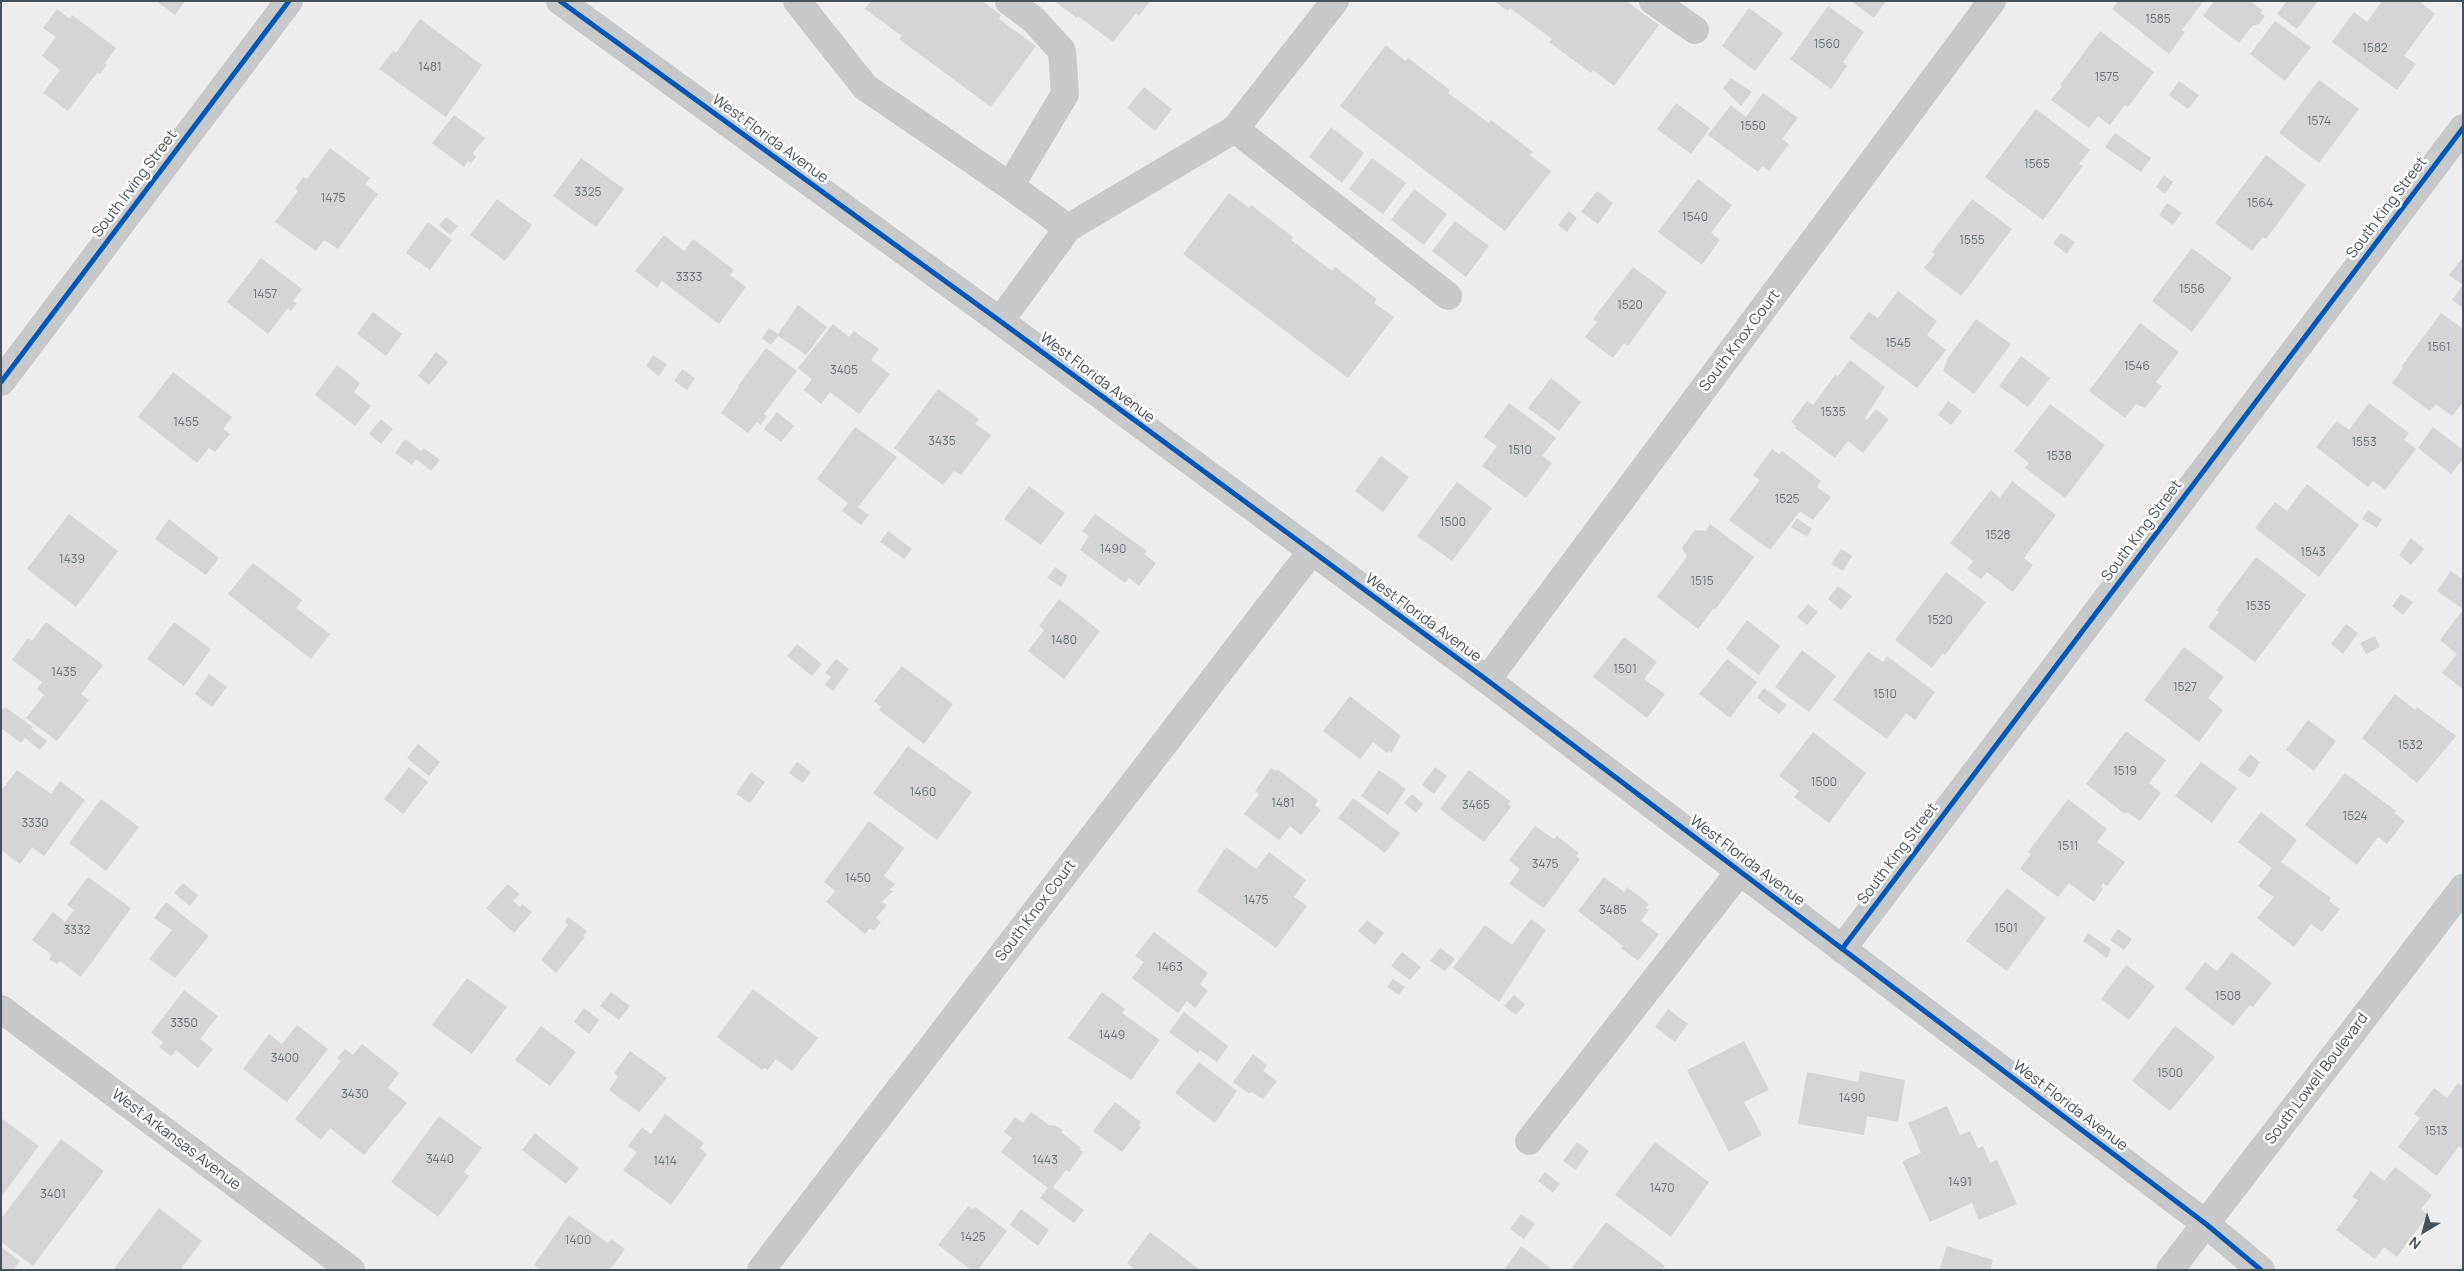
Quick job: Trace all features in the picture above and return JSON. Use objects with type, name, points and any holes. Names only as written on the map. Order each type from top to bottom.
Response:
[{"type":"street","name":"South Irving Street","points":[[1,382],[289,1]]},
{"type":"street","name":"West Florida Avenue","points":[[560,1],[1000,321],[1487,680],[2206,1224],[2261,1270]]},
{"type":"street","points":[[797,1],[865,87],[1068,228]]},
{"type":"street","points":[[1009,1],[1034,20],[1062,51],[1065,94],[1010,186]]},
{"type":"street","points":[[1000,321],[1068,228],[1235,129],[1335,1]]},
{"type":"street","points":[[1654,1],[1696,30]]},
{"type":"street","name":"South Knox Court","points":[[1487,680],[1992,1]]},
{"type":"street","name":"South King Street","points":[[1842,948],[2463,128]]},
{"type":"street","points":[[1235,129],[1448,296]]},
{"type":"street","name":"South Knox Court","points":[[761,1270],[1311,552]]},
{"type":"street","points":[[1529,1141],[1740,871]]},
{"type":"street","name":"South Lowell Boulevard","points":[[2170,1270],[2463,888]]},
{"type":"street","name":"West Arkansas Avenue","points":[[1,1009],[351,1270]]},
{"type":"building","points":[[156,1],[185,1],[175,15]]},
{"type":"building","points":[[871,1],[982,1],[1001,15],[999,19],[1036,46],[991,107],[899,39],[902,36],[865,9]]},
{"type":"building","points":[[1054,1],[1150,1],[1139,16],[1136,13],[1113,42]]},
{"type":"building","points":[[1494,1],[1626,1],[1659,25],[1614,86],[1593,70],[1591,73],[1549,42],[1552,39],[1510,8],[1508,11]]},
{"type":"building","points":[[1851,1],[1886,1],[1874,18]]},
{"type":"building","points":[[2118,1],[2203,2],[2182,30],[2185,32],[2169,54],[2112,9]]},
{"type":"building","points":[[2214,1],[2250,1],[2262,10],[2260,13],[2265,16],[2259,24],[2252,26],[2239,43],[2203,16]]},
{"type":"building","points":[[2287,1],[2318,1],[2297,29],[2277,14]]},
{"type":"building","points":[[2382,1],[2419,1],[2435,14],[2404,56],[2416,64],[2397,90],[2332,42],[2354,12],[2367,22]]},
{"type":"building","points":[[1828,6],[1864,32],[1843,62],[1847,66],[1831,89],[1790,59]]},
{"type":"building","points":[[1749,8],[1783,33],[1755,71],[1722,46]]},
{"type":"building","points":[[57,9],[70,19],[72,15],[116,48],[105,63],[107,65],[100,74],[97,73],[68,111],[43,93],[60,70],[42,56],[56,37],[43,28]]},
{"type":"building","points":[[420,19],[482,65],[446,117],[379,69],[393,51],[396,53]]},
{"type":"building","points":[[2275,21],[2311,47],[2285,81],[2250,54]]},
{"type":"building","points":[[2100,31],[2154,72],[2128,107],[2125,105],[2110,125],[2098,116],[2089,128],[2051,100]]},
{"type":"building","points":[[1386,45],[1405,61],[1408,58],[1450,90],[1448,93],[1489,123],[1491,120],[1533,152],[1530,155],[1551,171],[1505,231],[1340,106]]},
{"type":"building","points":[[1731,78],[1752,92],[1741,106],[1723,88]]},
{"type":"building","points":[[2319,80],[2359,109],[2319,163],[2279,133]]},
{"type":"building","points":[[2179,81],[2199,95],[2188,109],[2169,95]]},
{"type":"building","points":[[1144,87],[1172,109],[1155,131],[1127,108]]},
{"type":"building","points":[[1763,93],[1798,118],[1782,139],[1789,144],[1769,171],[1762,166],[1758,172],[1708,135],[1731,105],[1746,117]]},
{"type":"building","points":[[1676,103],[1710,128],[1691,154],[1657,129]]},
{"type":"building","points":[[2036,109],[2090,150],[2079,164],[2083,166],[2043,220],[1985,177]]},
{"type":"building","points":[[454,115],[485,138],[473,153],[476,157],[471,163],[468,161],[464,167],[432,143]]},
{"type":"building","points":[[1331,127],[1364,153],[1342,183],[1309,157]]},
{"type":"building","points":[[2115,133],[2151,158],[2141,172],[2105,147]]},
{"type":"building","points":[[330,148],[370,178],[365,184],[378,194],[338,249],[324,240],[316,251],[275,222],[298,191],[295,189],[303,177],[307,179]]},
{"type":"building","points":[[2266,155],[2306,185],[2266,239],[2263,237],[2252,251],[2215,223]]},
{"type":"building","points":[[581,158],[624,189],[596,227],[553,196]]},
{"type":"building","points":[[1372,158],[1406,183],[1383,214],[1349,189]]},
{"type":"building","points":[[2164,175],[2173,182],[2165,194],[2156,187]]},
{"type":"building","points":[[1698,179],[1732,205],[1711,233],[1720,240],[1702,265],[1658,232]]},
{"type":"building","points":[[1414,189],[1447,214],[1424,245],[1391,220]]},
{"type":"building","points":[[1597,191],[1613,203],[1598,224],[1581,212]]},
{"type":"building","points":[[1229,193],[1249,208],[1251,205],[1293,237],[1291,240],[1332,271],[1335,267],[1377,299],[1374,303],[1394,317],[1348,378],[1183,254]]},
{"type":"building","points":[[497,199],[532,225],[505,261],[470,235]]},
{"type":"building","points":[[1972,199],[2012,229],[1961,296],[1924,268],[1935,254],[1932,252]]},
{"type":"building","points":[[2167,203],[2182,213],[2173,225],[2159,215]]},
{"type":"building","points":[[1569,211],[1577,218],[1567,232],[1558,225]]},
{"type":"building","points":[[446,217],[458,226],[450,235],[439,225]]},
{"type":"building","points":[[1455,221],[1489,246],[1466,277],[1432,251]]},
{"type":"building","points":[[428,222],[452,240],[430,270],[406,253]]},
{"type":"building","points":[[2061,233],[2075,242],[2067,254],[2053,243]]},
{"type":"building","points":[[664,235],[684,251],[693,239],[734,270],[730,275],[746,287],[719,324],[662,281],[657,288],[635,271]]},
{"type":"building","points":[[2192,248],[2232,278],[2192,332],[2152,301]]},
{"type":"building","points":[[2463,257],[2463,285],[2449,275]]},
{"type":"building","points":[[261,258],[302,289],[293,301],[297,303],[291,311],[288,308],[268,334],[227,302]]},
{"type":"building","points":[[1633,267],[1667,292],[1628,346],[1624,343],[1613,358],[1585,337],[1597,322],[1593,319]]},
{"type":"building","points":[[2463,285],[2463,308],[2452,300]]},
{"type":"building","points":[[1898,291],[1937,321],[1927,335],[1946,350],[1917,388],[1849,338],[1869,312],[1878,318]]},
{"type":"building","points":[[798,305],[827,327],[806,355],[778,336],[771,345],[762,338],[769,328],[778,334]]},
{"type":"building","points":[[373,312],[402,334],[386,356],[357,334]]},
{"type":"building","points":[[2441,313],[2463,329],[2463,402],[2452,416],[2436,404],[2430,411],[2392,383],[2403,368],[2401,367]]},
{"type":"building","points":[[1976,319],[2011,344],[1974,394],[1943,371],[1948,358]]},
{"type":"building","points":[[2140,323],[2179,352],[2156,382],[2162,386],[2145,408],[2136,404],[2125,418],[2089,391]]},
{"type":"building","points":[[833,324],[849,337],[854,331],[879,349],[871,360],[890,374],[859,414],[830,392],[821,404],[804,390],[812,379],[798,368]]},
{"type":"building","points":[[766,348],[797,371],[764,414],[767,416],[761,425],[757,422],[748,433],[721,413]]},
{"type":"building","points":[[436,352],[448,362],[429,385],[418,376]]},
{"type":"building","points":[[653,355],[667,364],[659,376],[646,366]]},
{"type":"building","points":[[2021,356],[2050,378],[2028,407],[1999,386]]},
{"type":"building","points":[[1850,360],[1885,387],[1865,418],[1867,420],[1876,409],[1889,419],[1863,453],[1848,441],[1835,458],[1795,428],[1796,426],[1791,422],[1807,401],[1813,405],[1835,375],[1838,376]]},
{"type":"building","points":[[337,365],[360,383],[354,392],[371,406],[355,426],[315,395]]},
{"type":"building","points":[[682,369],[695,378],[687,390],[674,381]]},
{"type":"building","points":[[173,372],[232,417],[223,429],[230,434],[215,452],[209,448],[197,463],[138,417]]},
{"type":"building","points":[[1551,378],[1581,402],[1559,431],[1528,408]]},
{"type":"building","points":[[938,389],[979,419],[975,424],[991,435],[961,475],[954,471],[943,485],[894,448]]},
{"type":"building","points":[[1948,401],[1962,411],[1951,425],[1938,415]]},
{"type":"building","points":[[1509,403],[1556,438],[1542,456],[1552,463],[1526,498],[1482,466],[1497,446],[1484,437]]},
{"type":"building","points":[[2369,403],[2409,433],[2404,440],[2416,449],[2385,490],[2373,481],[2368,487],[2316,447],[2337,421],[2349,430]]},
{"type":"building","points":[[2050,404],[2105,445],[2065,498],[2025,468],[2029,463],[2014,451]]},
{"type":"building","points":[[777,412],[794,426],[781,442],[764,429]]},
{"type":"building","points":[[381,419],[393,429],[381,444],[369,434]]},
{"type":"building","points":[[855,427],[897,457],[858,507],[869,515],[861,525],[842,511],[848,503],[817,479]]},
{"type":"building","points":[[2433,427],[2463,450],[2463,459],[2451,474],[2418,448]]},
{"type":"building","points":[[405,439],[421,451],[424,448],[440,460],[431,471],[416,459],[412,465],[395,453]]},
{"type":"building","points":[[1772,449],[1779,454],[1782,451],[1821,481],[1817,487],[1831,497],[1813,520],[1800,511],[1770,550],[1729,520],[1760,480],[1753,475]]},
{"type":"building","points":[[1381,456],[1409,477],[1383,512],[1355,491]]},
{"type":"building","points":[[2012,481],[2056,515],[2024,558],[2033,565],[2013,592],[1987,572],[1981,579],[1967,569],[1973,561],[1950,543],[1991,490],[2000,498]]},
{"type":"building","points":[[1457,482],[1492,508],[1452,561],[1417,536]]},
{"type":"building","points":[[2307,484],[2359,525],[2319,577],[2255,528],[2275,502],[2287,511]]},
{"type":"building","points":[[1029,486],[1065,513],[1041,545],[1004,519]]},
{"type":"building","points":[[2368,510],[2382,519],[2377,528],[2362,519]]},
{"type":"building","points":[[69,514],[118,551],[76,607],[27,569]]},
{"type":"building","points":[[1095,514],[1147,551],[1144,554],[1156,563],[1139,586],[1129,578],[1125,583],[1080,550],[1089,536],[1082,531]]},
{"type":"building","points":[[1797,518],[1812,529],[1807,537],[1791,527]]},
{"type":"building","points":[[169,519],[219,558],[206,575],[155,539]]},
{"type":"building","points":[[1710,524],[1754,557],[1715,610],[1714,608],[1698,629],[1657,597],[1687,557],[1682,548],[1695,530],[1706,531]]},
{"type":"building","points":[[888,531],[912,549],[904,559],[880,542]]},
{"type":"building","points":[[2411,538],[2424,549],[2411,565],[2399,555]]},
{"type":"building","points":[[1841,549],[1852,556],[1843,571],[1831,564]]},
{"type":"building","points":[[2256,557],[2306,595],[2255,662],[2208,627],[2219,612],[2216,610]]},
{"type":"building","points":[[253,563],[302,600],[296,608],[330,634],[311,659],[228,594]]},
{"type":"building","points":[[1055,567],[1068,576],[1061,587],[1047,578]]},
{"type":"building","points":[[2451,571],[2463,580],[2463,609],[2437,591]]},
{"type":"building","points":[[1946,572],[1986,602],[1945,655],[1943,653],[1932,668],[1895,640]]},
{"type":"building","points":[[1838,586],[1852,596],[1841,610],[1828,599]]},
{"type":"building","points":[[2401,594],[2413,602],[2403,615],[2392,606]]},
{"type":"building","points":[[1059,599],[1100,631],[1064,679],[1028,651],[1044,630],[1039,626]]},
{"type":"building","points":[[1808,604],[1818,612],[1807,625],[1797,617]]},
{"type":"building","points":[[2461,612],[2463,614],[2463,689],[2442,673],[2457,654],[2440,640]]},
{"type":"building","points":[[1747,620],[1780,646],[1759,675],[1726,649]]},
{"type":"building","points":[[46,622],[103,665],[81,694],[89,700],[57,741],[26,718],[44,695],[37,689],[42,682],[12,660],[28,638],[32,641]]},
{"type":"building","points":[[174,622],[211,649],[184,686],[147,659]]},
{"type":"building","points":[[2346,624],[2358,633],[2343,654],[2331,644]]},
{"type":"building","points":[[2375,636],[2380,647],[2366,654],[2360,643]]},
{"type":"building","points":[[1624,637],[1657,662],[1644,679],[1665,694],[1647,718],[1593,677]]},
{"type":"building","points":[[797,644],[822,664],[812,676],[787,656]]},
{"type":"building","points":[[2184,647],[2224,677],[2208,698],[2223,710],[2199,742],[2144,700]]},
{"type":"building","points":[[1802,650],[1836,676],[1809,712],[1775,687]]},
{"type":"building","points":[[1868,652],[1883,662],[1887,656],[1935,692],[1915,720],[1906,713],[1887,739],[1833,700]]},
{"type":"building","points":[[836,659],[849,669],[833,691],[825,685],[831,677],[825,673]]},
{"type":"building","points":[[1727,659],[1757,682],[1730,718],[1699,694]]},
{"type":"building","points":[[902,666],[953,704],[924,744],[879,710],[881,707],[874,701]]},
{"type":"building","points":[[209,674],[227,687],[212,707],[195,694]]},
{"type":"building","points":[[1764,688],[1787,705],[1779,714],[1757,698]]},
{"type":"building","points":[[2395,694],[2415,710],[2417,707],[2456,736],[2417,783],[2362,738]]},
{"type":"building","points":[[1350,696],[1401,736],[1391,753],[1389,751],[1387,753],[1373,742],[1360,759],[1323,731]]},
{"type":"building","points":[[5,707],[33,727],[31,729],[47,741],[40,750],[25,738],[21,743],[1,728],[1,711]]},
{"type":"building","points":[[2308,720],[2336,741],[2314,771],[2286,750]]},
{"type":"building","points":[[2126,731],[2166,760],[2149,783],[2161,793],[2140,821],[2127,812],[2125,814],[2086,784]]},
{"type":"building","points":[[1813,732],[1866,773],[1829,823],[1794,797],[1799,791],[1779,776]]},
{"type":"building","points":[[418,744],[440,762],[429,776],[407,758]]},
{"type":"building","points":[[908,746],[972,792],[937,840],[873,793]]},
{"type":"building","points":[[2250,754],[2260,762],[2250,778],[2238,770]]},
{"type":"building","points":[[797,762],[811,772],[803,783],[789,773]]},
{"type":"building","points":[[2201,762],[2237,788],[2212,823],[2175,796]]},
{"type":"building","points":[[409,767],[428,782],[403,814],[384,799]]},
{"type":"building","points":[[1435,767],[1447,776],[1434,794],[1422,785]]},
{"type":"building","points":[[1271,768],[1276,771],[1277,769],[1318,800],[1315,805],[1321,810],[1301,835],[1290,826],[1279,840],[1244,814],[1259,794],[1255,791]]},
{"type":"building","points":[[17,770],[51,794],[60,781],[85,800],[44,856],[32,847],[20,864],[1,850],[1,791]]},
{"type":"building","points":[[1379,770],[1406,789],[1388,815],[1361,796]]},
{"type":"building","points":[[1469,770],[1510,801],[1508,804],[1511,807],[1484,842],[1440,809]]},
{"type":"building","points":[[751,772],[765,782],[750,803],[736,794]]},
{"type":"building","points":[[2345,773],[2396,811],[2394,813],[2405,821],[2387,844],[2378,837],[2357,865],[2305,825]]},
{"type":"building","points":[[1412,794],[1423,804],[1416,813],[1404,803]]},
{"type":"building","points":[[1353,798],[1400,833],[1385,853],[1338,818]]},
{"type":"building","points":[[101,799],[139,827],[106,871],[69,843]]},
{"type":"building","points":[[2068,799],[2107,829],[2097,842],[2125,862],[2107,886],[2103,883],[2101,887],[2103,889],[2094,902],[2069,883],[2058,897],[2020,869],[2031,854],[2028,852]]},
{"type":"building","points":[[2261,812],[2297,840],[2281,862],[2331,898],[2329,901],[2340,909],[2322,932],[2311,924],[2294,947],[2257,918],[2274,897],[2258,886],[2272,868],[2238,842]]},
{"type":"building","points":[[869,821],[904,848],[884,876],[895,884],[890,890],[893,891],[882,902],[887,905],[876,918],[881,922],[874,931],[870,928],[865,934],[826,902],[835,891],[824,882]]},
{"type":"building","points":[[1535,826],[1554,839],[1557,836],[1579,853],[1576,856],[1580,859],[1544,908],[1509,884],[1520,869],[1509,860]]},
{"type":"building","points":[[1226,847],[1256,869],[1269,852],[1306,880],[1294,897],[1307,906],[1276,948],[1197,891]]},
{"type":"building","points":[[88,877],[131,908],[81,977],[60,961],[57,964],[49,959],[52,955],[32,940],[53,912],[65,922],[74,910],[67,905]]},
{"type":"building","points":[[1604,877],[1624,892],[1627,887],[1649,904],[1646,908],[1649,910],[1641,921],[1659,934],[1638,961],[1621,948],[1623,946],[1578,911]]},
{"type":"building","points":[[183,883],[198,895],[190,906],[174,893]]},
{"type":"building","points":[[508,884],[520,894],[513,901],[520,907],[522,904],[532,912],[514,933],[486,908]]},
{"type":"building","points":[[2007,888],[2046,918],[2007,971],[1966,941]]},
{"type":"building","points":[[166,902],[209,936],[175,978],[149,959],[172,930],[154,918]]},
{"type":"building","points":[[568,917],[587,931],[583,936],[585,937],[556,973],[541,960],[568,925],[565,922]]},
{"type":"building","points":[[1531,919],[1546,930],[1499,1002],[1453,968],[1485,925],[1512,945]]},
{"type":"building","points":[[1367,920],[1384,933],[1375,945],[1358,931]]},
{"type":"building","points":[[2118,929],[2132,939],[2124,950],[2110,940]]},
{"type":"building","points":[[1154,932],[1208,973],[1200,984],[1208,991],[1195,1008],[1187,1001],[1178,1013],[1132,978],[1144,962],[1135,956]]},
{"type":"building","points":[[2088,933],[2111,949],[2107,958],[2083,941]]},
{"type":"building","points":[[1440,948],[1455,959],[1445,971],[1430,961]]},
{"type":"building","points":[[1402,952],[1421,967],[1410,980],[1391,966]]},
{"type":"building","points":[[2232,952],[2272,983],[2253,1007],[2250,1005],[2233,1026],[2185,989],[2205,962],[2217,971]]},
{"type":"building","points":[[2126,965],[2155,986],[2129,1020],[2101,999]]},
{"type":"building","points":[[467,978],[507,1007],[472,1054],[432,1025]]},
{"type":"building","points":[[1393,979],[1405,987],[1399,995],[1387,987]]},
{"type":"building","points":[[753,989],[818,1038],[792,1071],[776,1059],[768,1070],[764,1068],[762,1070],[717,1037]]},
{"type":"building","points":[[184,990],[218,1016],[200,1039],[213,1049],[198,1068],[176,1050],[171,1056],[159,1047],[163,1042],[151,1033]]},
{"type":"building","points":[[611,992],[630,1006],[619,1020],[600,1006]]},
{"type":"building","points":[[1102,992],[1125,1009],[1122,1013],[1160,1040],[1131,1080],[1068,1038]]},
{"type":"building","points":[[1514,995],[1525,1004],[1516,1015],[1504,1006]]},
{"type":"building","points":[[584,1008],[599,1020],[589,1034],[574,1022]]},
{"type":"building","points":[[1668,1009],[1688,1024],[1675,1042],[1655,1027]]},
{"type":"building","points":[[1184,1012],[1228,1046],[1217,1062],[1200,1050],[1198,1053],[1169,1032]]},
{"type":"building","points":[[297,1025],[328,1049],[287,1102],[243,1069],[269,1034],[282,1044]]},
{"type":"building","points":[[541,1026],[576,1052],[550,1086],[515,1060]]},
{"type":"building","points":[[2175,1026],[2215,1057],[2170,1111],[2132,1081]]},
{"type":"building","points":[[1744,1041],[1769,1090],[1744,1102],[1762,1135],[1729,1152],[1687,1070]]},
{"type":"building","points":[[362,1044],[399,1073],[388,1088],[407,1103],[364,1155],[330,1128],[321,1140],[295,1119],[341,1061],[337,1058],[345,1049],[353,1055]]},
{"type":"building","points":[[630,1051],[667,1078],[639,1112],[609,1090],[618,1077],[614,1073]]},
{"type":"building","points":[[1253,1054],[1267,1065],[1263,1071],[1277,1081],[1263,1099],[1251,1092],[1250,1094],[1233,1082]]},
{"type":"building","points":[[1199,1062],[1237,1091],[1215,1123],[1175,1093]]},
{"type":"building","points":[[1860,1071],[1905,1080],[1898,1122],[1867,1116],[1864,1135],[1798,1124],[1807,1072],[1858,1082]]},
{"type":"building","points":[[2458,1083],[2463,1087],[2463,1149],[2459,1146],[2437,1176],[2398,1147],[2420,1118],[2414,1114],[2434,1088],[2447,1098]]},
{"type":"building","points":[[1115,1102],[1141,1122],[1138,1126],[1141,1127],[1122,1152],[1093,1131]]},
{"type":"building","points":[[1947,1106],[1960,1135],[1970,1131],[1978,1148],[1983,1146],[1990,1163],[1997,1160],[2017,1204],[1979,1220],[1972,1203],[1930,1222],[1903,1163],[1903,1161],[1921,1153],[1908,1123]]},
{"type":"building","points":[[1031,1112],[1049,1125],[1063,1130],[1061,1132],[1081,1148],[1080,1150],[1083,1152],[1069,1172],[1066,1170],[1053,1187],[1084,1210],[1074,1223],[1040,1198],[1048,1188],[1001,1152],[1012,1138],[1004,1132],[1015,1117],[1023,1123]]},
{"type":"building","points":[[665,1114],[704,1143],[700,1148],[707,1154],[671,1205],[623,1170],[637,1152],[628,1146],[642,1127],[651,1134]]},
{"type":"building","points":[[439,1116],[482,1148],[464,1172],[469,1176],[438,1217],[391,1182]]},
{"type":"building","points":[[1,1118],[39,1146],[1,1197]]},
{"type":"building","points":[[535,1133],[579,1168],[566,1184],[522,1150]]},
{"type":"building","points":[[61,1139],[104,1171],[33,1266],[1,1242],[1,1219]]},
{"type":"building","points":[[1577,1142],[1589,1151],[1576,1170],[1563,1161]]},
{"type":"building","points":[[1655,1142],[1709,1182],[1671,1237],[1615,1195]]},
{"type":"building","points":[[2395,1167],[2432,1195],[2421,1209],[2428,1215],[2397,1257],[2384,1247],[2375,1259],[2336,1230],[2358,1200],[2352,1197],[2371,1171],[2384,1181]]},
{"type":"building","points":[[1545,1172],[1560,1184],[1553,1193],[1538,1181]]},
{"type":"building","points":[[968,1206],[973,1209],[975,1207],[1007,1231],[978,1270],[971,1270],[938,1245]]},
{"type":"building","points":[[159,1208],[202,1241],[180,1270],[113,1270]]},
{"type":"building","points":[[1021,1209],[1049,1230],[1038,1246],[1010,1225]]},
{"type":"building","points":[[1521,1214],[1535,1224],[1524,1239],[1510,1229]]},
{"type":"building","points":[[569,1215],[608,1243],[611,1239],[625,1249],[608,1270],[542,1270],[534,1265]]},
{"type":"building","points":[[1606,1222],[1665,1266],[1661,1270],[1571,1269]]},
{"type":"building","points":[[1150,1232],[1200,1270],[1136,1270],[1127,1263]]},
{"type":"building","points":[[1521,1246],[1553,1270],[1504,1270]]},
{"type":"building","points":[[1947,1246],[1993,1260],[1990,1270],[1939,1270]]},
{"type":"building","points":[[1,1247],[20,1261],[13,1270],[1,1270]]},
{"type":"cycle path","points":[[1,382],[289,1]]},
{"type":"cycle path","points":[[560,1],[1000,321],[1487,680],[2206,1224],[2261,1270]]},
{"type":"cycle path","points":[[1842,949],[2463,128]]}]
